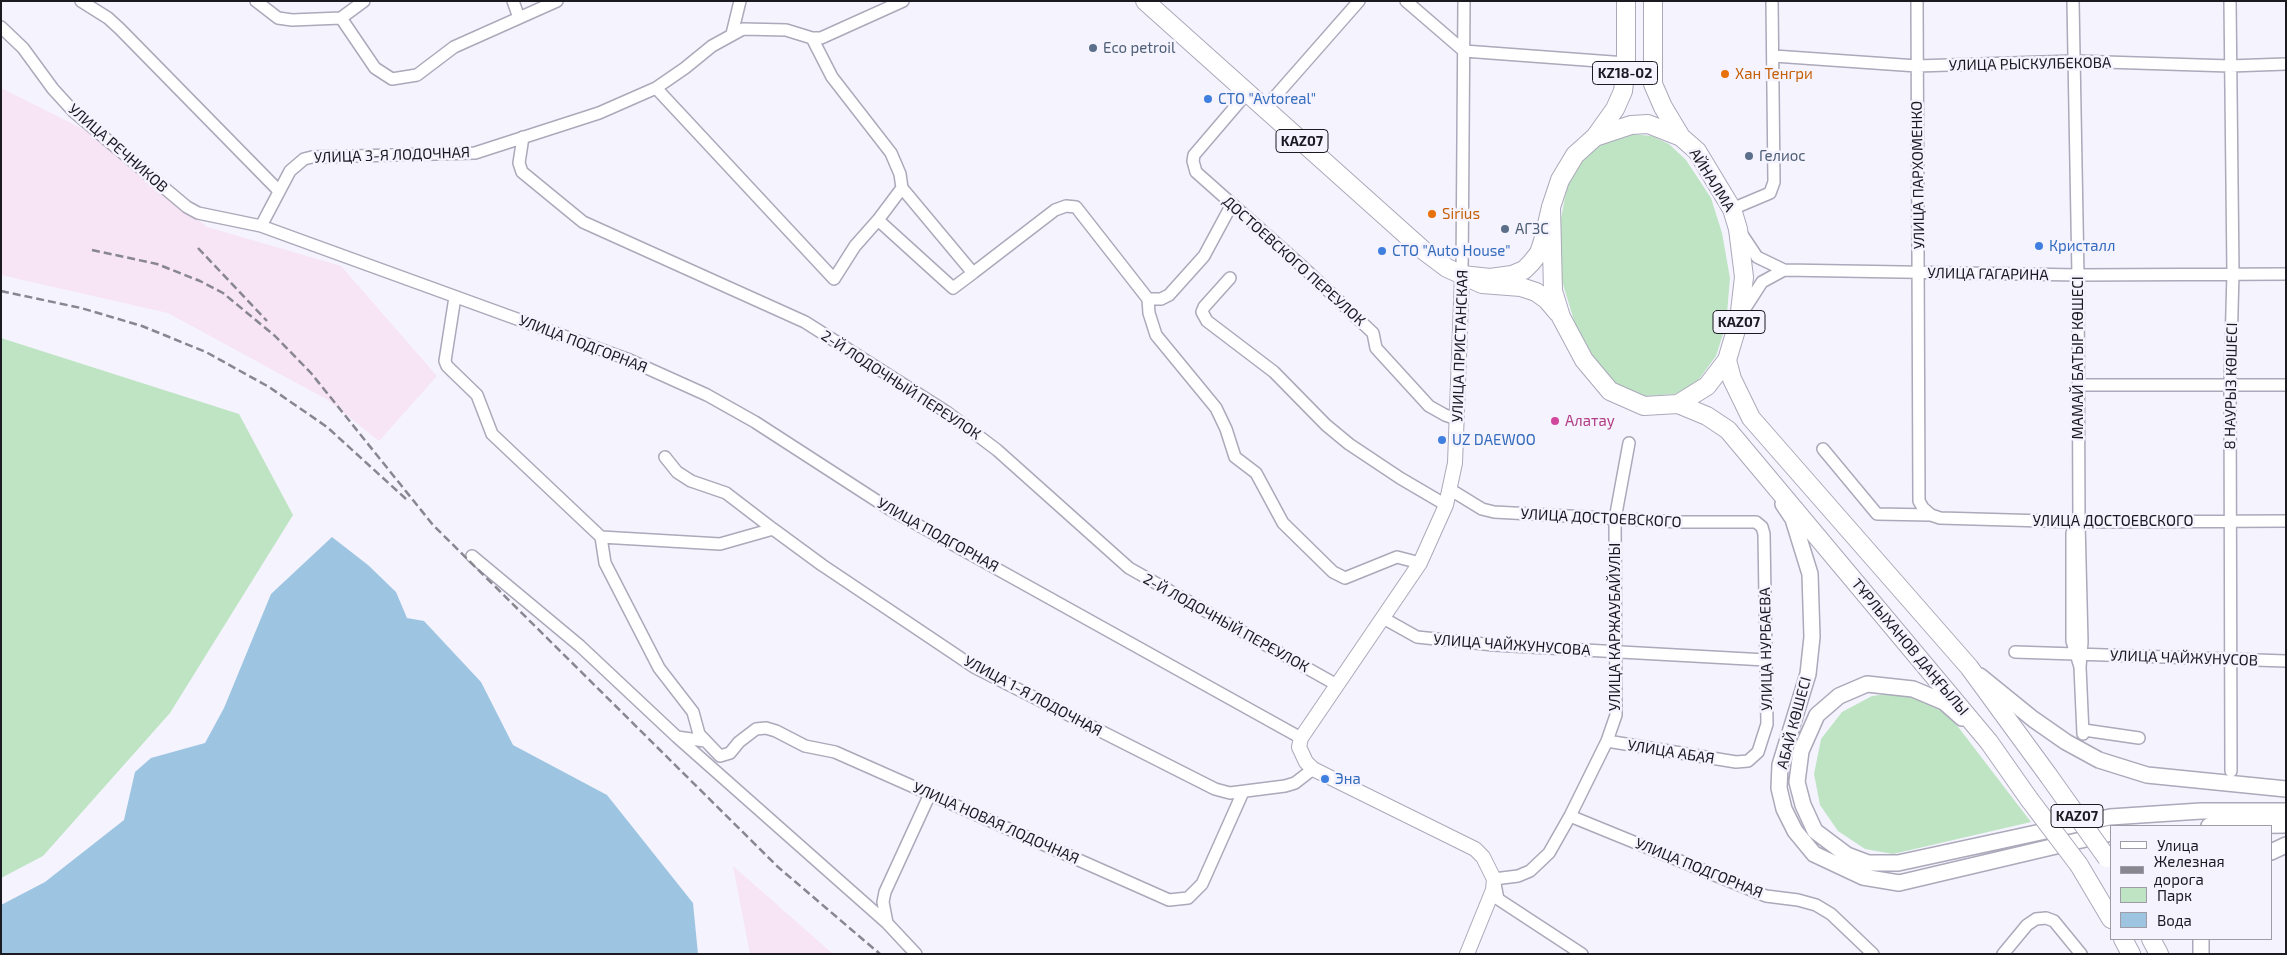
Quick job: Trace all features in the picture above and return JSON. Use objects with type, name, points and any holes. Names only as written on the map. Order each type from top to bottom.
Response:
[{"type":"highway","name":"KAZ07","points":[[1145,1],[1423,250],[1447,268],[1492,286],[1520,287],[1536,292],[1547,300],[1561,317]]},
{"type":"highway","name":"KZ18-02","points":[[1595,136],[1615,108],[1623,91],[1626,62],[1626,1]]},
{"type":"highway","name":"KZ18-02","points":[[1653,1],[1653,84],[1663,107],[1681,137]]},
{"type":"highway","name":"АЙНАЛМА","points":[[1648,124],[1681,137],[1698,151],[1732,209],[1738,229],[1744,276],[1739,320],[1728,360],[1707,386],[1678,404],[1644,406],[1610,391],[1584,360],[1561,317],[1553,291],[1551,207],[1560,180],[1574,154],[1595,136],[1631,125],[1648,124]]},
{"type":"highway","name":"KAZ07","points":[[1462,274],[1490,278],[1512,275],[1524,270],[1539,253],[1551,207]]},
{"type":"highway","name":"ТҰРЛЫХАНОВ ДАҢҒЫЛЫ","points":[[1728,360],[1732,379],[1751,418],[1969,667],[2109,862]]},
{"type":"highway","name":"ТҰРЛЫХАНОВ ДАҢҒЫЛЫ","points":[[1678,404],[1707,416],[1728,430],[1760,467],[1989,742],[2079,865],[2110,917]]},
{"type":"highway","points":[[2123,940],[2131,954]]},
{"type":"highway","points":[[2151,940],[2159,954]]},
{"type":"main road","name":"АБАЙ КӨШЕСІ","points":[[1760,467],[1793,520],[1810,574],[1812,637],[1808,674],[1780,765],[1779,788],[1784,809],[1794,831],[1814,854],[1863,877],[1899,883],[2110,833]]},
{"type":"main road","points":[[1969,667],[2033,719],[2066,742],[2099,760],[2147,776],[2286,789]]},
{"type":"main road","name":"АБАЙ КӨШЕСІ","points":[[1989,742],[1944,702],[1912,689],[1867,684],[1839,696],[1817,715],[1801,751],[1797,782],[1803,805],[1815,831],[1847,855],[1868,863],[1898,863],[2110,817],[2201,811],[2286,811]]},
{"type":"main road","points":[[2272,825],[2286,825]]},
{"type":"main road","points":[[2272,852],[2286,845]]},
{"type":"main road","points":[[2201,940],[2201,954]]},
{"type":"street","points":[[81,1],[108,18],[120,29],[279,191]]},
{"type":"street","points":[[256,1],[278,18],[292,20],[341,18],[364,1]]},
{"type":"street","points":[[513,1],[520,18]]},
{"type":"street","points":[[341,18],[375,68],[392,79],[417,75],[454,47],[557,1]]},
{"type":"street","points":[[732,34],[740,1]]},
{"type":"street","points":[[903,1],[821,38],[812,38],[832,77],[891,153],[900,174],[902,188],[973,273]]},
{"type":"street","points":[[1265,108],[1359,1]]},
{"type":"street","points":[[1406,1],[1464,51],[1626,62]]},
{"type":"street","name":"УЛИЦА ПРИСТАНСКАЯ","points":[[1301,738],[1420,563],[1446,505],[1450,490],[1457,418],[1462,274],[1464,1]]},
{"type":"street","points":[[1732,209],[1770,193],[1774,182],[1772,1]]},
{"type":"street","name":"УЛИЦА ПАРХОМЕНКО","points":[[1918,1],[1919,501],[1936,517]]},
{"type":"street","name":"МАМАЙ БАТЫР КӨШЕСІ","points":[[2074,1],[2075,522],[2078,654],[2084,732],[2139,738]]},
{"type":"street","name":"8 НАУРЫЗ КӨШЕСІ","points":[[2230,1],[2233,273],[2230,385],[2231,772]]},
{"type":"street","name":"УЛИЦА РЕЧНИКОВ","points":[[1,28],[23,48],[53,89],[74,112],[187,207],[198,213],[261,226]]},
{"type":"street","name":"УЛИЦА 3-Я ЛОДОЧНАЯ","points":[[261,226],[279,191],[297,163],[312,157],[475,153],[599,113],[656,88],[732,34],[757,28],[786,30],[812,38]]},
{"type":"street","name":"УЛИЦА РЫСКУЛБЕКОВА","points":[[1774,56],[1918,66],[2074,61],[2230,66],[2286,64]]},
{"type":"street","points":[[656,88],[834,279],[855,246],[878,220],[902,188]]},
{"type":"street","name":"ДОСТОЕВСКОГО ПЕРЕУЛОК","points":[[1247,93],[1194,155],[1193,161],[1196,172],[1304,268],[1372,333],[1376,348],[1429,406],[1444,415],[1457,418]]},
{"type":"street","name":"2-Й ЛОДОЧНЫЙ ПЕРЕУЛОК","points":[[523,137],[519,163],[522,172],[583,222],[805,322],[948,412],[997,450],[1129,568],[1337,685]]},
{"type":"street","points":[[1148,299],[1161,299],[1169,295],[1204,256],[1232,204]]},
{"type":"street","points":[[878,220],[953,288],[1055,210],[1066,206],[1076,207],[1148,299],[1149,313],[1156,335],[1216,408],[1226,429],[1235,457],[1256,473],[1283,523],[1340,577],[1352,578],[1388,559],[1397,557],[1420,563]]},
{"type":"street","name":"УЛИЦА ПОДГОРНАЯ","points":[[261,226],[628,360],[707,395],[755,422],[891,510],[1301,738]]},
{"type":"street","name":"УЛИЦА ГАГАРИНА","points":[[1738,229],[1757,257],[1784,270],[2074,275],[2286,274]]},
{"type":"street","points":[[1739,320],[1748,299],[1762,282],[1784,270]]},
{"type":"street","name":"МАМАЙ БАТЫР КӨШЕСІ","points":[[2074,275],[2078,385],[2075,522]]},
{"type":"street","points":[[1230,278],[1204,307],[1202,312],[1206,321],[1274,372],[1326,425],[1349,444],[1400,478],[1446,505]]},
{"type":"street","points":[[455,297],[445,361],[447,366],[477,395],[492,434],[601,537],[605,563],[619,592],[659,668],[692,712],[699,734],[705,741]]},
{"type":"street","points":[[2078,385],[2286,385]]},
{"type":"street","name":"УЛИЦА КАРЖАУБАЙУЛЫ","points":[[1494,879],[1518,876],[1530,871],[1540,863],[1560,836],[1607,741],[1616,715],[1615,520],[1629,443]]},
{"type":"street","name":"УЛИЦА ДОСТОЕВСКОГО","points":[[1823,449],[1877,514],[2075,522],[2286,521]]},
{"type":"street","name":"УЛИЦА 1-Я ЛОДОЧНАЯ","points":[[665,457],[677,472],[690,481],[726,493],[822,565],[974,667],[1214,789],[1230,793],[1290,784],[1313,769]]},
{"type":"street","name":"УЛИЦА ДОСТОЕВСКОГО","points":[[1450,490],[1482,509],[1494,512],[1615,520],[1756,522]]},
{"type":"street","name":"УЛИЦА НУРБАЕВА","points":[[1736,762],[1748,761],[1758,752],[1767,724],[1764,534],[1762,527],[1756,522]]},
{"type":"street","points":[[601,537],[720,544],[773,529]]},
{"type":"street","points":[[472,556],[580,646],[677,737],[887,923],[916,954]]},
{"type":"street","name":"УЛИЦА ЧАЙЖУНУСОВА","points":[[1383,618],[1416,637],[1494,645],[1766,660]]},
{"type":"street","name":"УЛИЦА ЧАЙЖУНУСОВ","points":[[2015,652],[2231,661],[2286,661]]},
{"type":"street","name":"УЛИЦА НОВАЯ ЛОДОЧНАЯ","points":[[705,741],[720,756],[724,756],[730,753],[751,732],[766,728],[796,743],[835,752],[1169,900],[1179,900],[1195,893],[1202,884],[1243,792]]},
{"type":"street","points":[[677,737],[705,741]]},
{"type":"street","points":[[1301,738],[1300,747],[1302,754],[1313,769],[1475,850],[1489,865],[1498,899],[1582,954]]},
{"type":"street","name":"УЛИЦА АБАЯ","points":[[1607,741],[1736,762]]},
{"type":"street","points":[[887,923],[883,902],[884,892],[930,794]]},
{"type":"street","name":"УЛИЦА ПОДГОРНАЯ","points":[[1570,816],[1766,896],[1798,900],[1816,905],[1831,914],[1873,954]]},
{"type":"street","points":[[1467,954],[1493,890],[1494,879]]},
{"type":"street","points":[[2003,954],[2028,925],[2036,919],[2046,918],[2054,921],[2082,954]]},
{"type":"shaded area","points":[[1,88],[83,129],[207,227],[341,266],[437,376],[379,441],[328,400],[168,313],[1,275]]},
{"type":"shaded area","points":[[733,866],[833,954],[750,954]]},
{"type":"green space","points":[[1631,134],[1652,136],[1669,144],[1686,160],[1711,198],[1722,233],[1730,278],[1726,325],[1716,356],[1697,382],[1675,394],[1646,396],[1617,385],[1592,360],[1576,327],[1561,278],[1560,224],[1566,192],[1574,171],[1588,152],[1605,140]]},
{"type":"green space","points":[[1,338],[239,414],[293,515],[170,713],[43,856],[1,878]]},
{"type":"green space","points":[[1895,693],[1924,698],[1949,715],[2031,822],[1893,854],[1865,849],[1838,831],[1820,805],[1814,774],[1821,739],[1842,712],[1872,696]]},
{"type":"water","points":[[332,537],[368,565],[396,592],[407,618],[424,621],[481,682],[513,745],[607,795],[693,903],[698,954],[1,954],[1,905],[45,882],[124,820],[135,772],[151,758],[205,743],[224,708],[271,594]]},
{"type":"railway","points":[[198,248],[267,321]]},
{"type":"railway","points":[[92,250],[157,264],[200,281],[223,293],[275,336],[311,373],[433,525],[778,867],[880,954]]},
{"type":"railway","points":[[1,291],[81,308],[142,326],[206,352],[269,387],[327,427],[406,499]]},
{"type":"place","name":"Eco petroil","points":[[1093,48]]},
{"type":"place","name":"Хан Тенгри","points":[[1725,74]]},
{"type":"place","name":"СТО \"Avtoreal\"","points":[[1208,99]]},
{"type":"place","name":"Гелиос","points":[[1749,156]]},
{"type":"place","name":"Sirius","points":[[1432,214]]},
{"type":"place","name":"АГЗС","points":[[1505,229]]},
{"type":"place","name":"Кристалл","points":[[2039,246]]},
{"type":"place","name":"СТО \"Auto House\"","points":[[1382,251]]},
{"type":"place","name":"Алатау","points":[[1555,421]]},
{"type":"place","name":"UZ DAEWOO","points":[[1442,440]]},
{"type":"place","name":"Эна","points":[[1325,779]]}]
